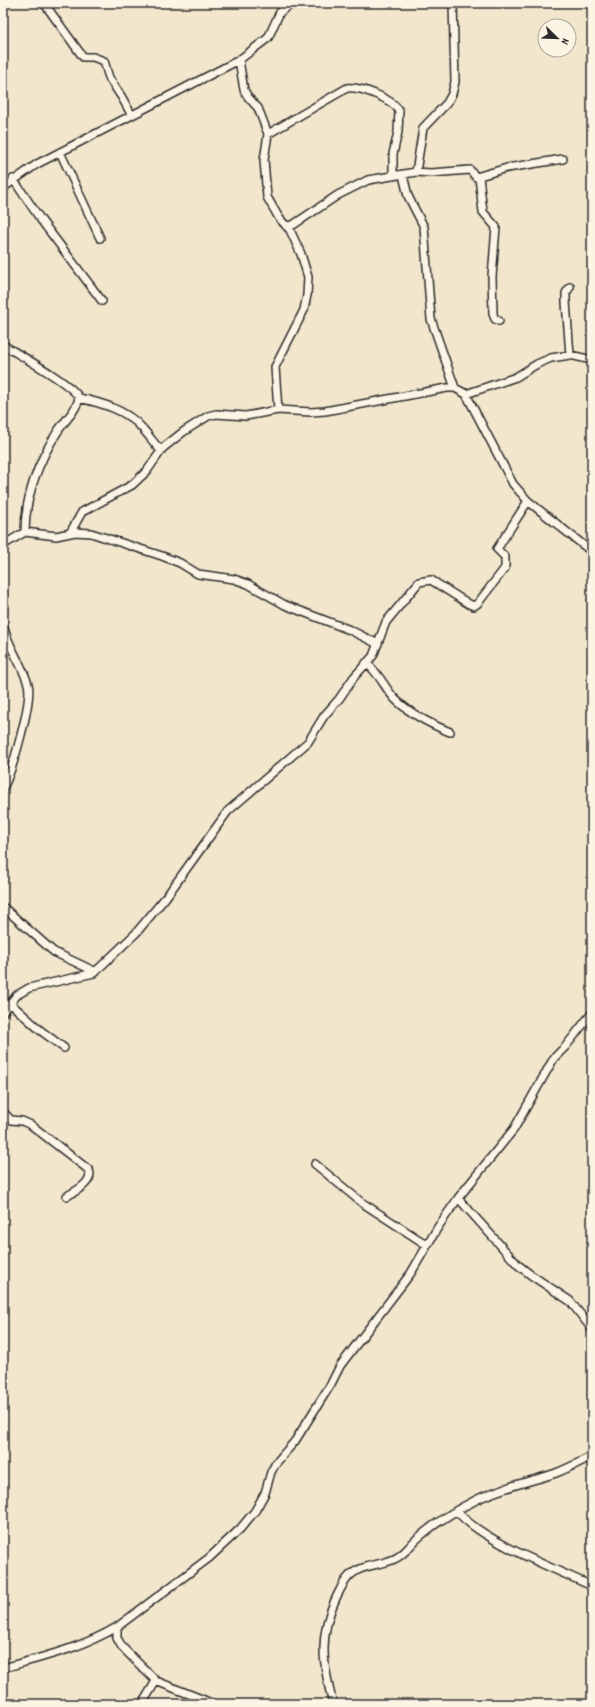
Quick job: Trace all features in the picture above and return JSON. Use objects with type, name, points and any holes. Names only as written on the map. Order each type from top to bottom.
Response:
[{"type":"street","points":[[44,3],[83,57],[93,57],[104,61],[109,71],[110,80],[122,95],[131,114]]},
{"type":"street","points":[[3,188],[33,166],[131,114],[239,60],[268,38],[280,12],[293,3]]},
{"type":"street","points":[[416,172],[423,128],[440,111],[452,94],[455,82],[454,3]]},
{"type":"street","points":[[239,60],[244,90],[258,108],[268,134],[264,160],[267,197],[286,226],[301,254],[308,278],[306,302],[300,319],[275,367],[278,410]]},
{"type":"street","points":[[268,134],[347,88],[356,88],[391,103],[399,111],[398,132],[393,154],[393,176]]},
{"type":"street","points":[[60,152],[100,238]]},
{"type":"street","points":[[478,177],[507,168],[562,159]]},
{"type":"street","points":[[286,226],[293,226],[357,184],[372,179],[416,172],[431,173],[470,170],[476,177],[478,177]]},
{"type":"street","points":[[403,175],[408,196],[424,227],[431,319],[455,388]]},
{"type":"street","points":[[478,177],[482,212],[496,227],[492,284],[494,314],[495,319],[499,321]]},
{"type":"street","points":[[13,180],[102,301]]},
{"type":"street","points":[[570,287],[566,293],[566,302],[570,355]]},
{"type":"street","points":[[3,344],[63,383],[75,392],[79,398],[107,405],[128,416],[143,428],[161,451]]},
{"type":"street","points":[[466,394],[516,377],[542,362],[570,355],[592,360]]},
{"type":"street","points":[[70,533],[82,512],[132,485],[147,471],[161,451],[183,432],[208,416],[216,414],[246,416],[278,410],[311,412],[325,411],[455,388],[466,394],[513,484],[528,501],[592,552]]},
{"type":"street","points":[[25,532],[27,507],[35,479],[51,443],[75,408],[79,398]]},
{"type":"street","points":[[3,1012],[17,995],[28,988],[96,972],[146,921],[231,807],[250,790],[276,771],[308,742],[324,716],[373,656],[389,618],[419,582],[423,580],[437,582],[468,604],[474,606],[478,604],[506,568],[505,557],[497,548],[528,501]]},
{"type":"street","points":[[3,545],[25,532],[56,536],[85,532],[99,535],[180,563],[194,573],[238,580],[257,588],[285,604],[350,630],[378,644]]},
{"type":"street","points":[[3,594],[3,611]]},
{"type":"street","points":[[3,624],[27,681],[30,693],[14,761],[3,788]]},
{"type":"street","points":[[366,664],[373,669],[396,700],[412,713],[422,720],[450,732]]},
{"type":"street","points":[[3,907],[54,952],[96,972]]},
{"type":"street","points":[[11,1004],[40,1030],[64,1048]]},
{"type":"street","points":[[3,1668],[47,1656],[95,1638],[117,1627],[209,1558],[236,1533],[255,1511],[265,1493],[271,1472],[276,1463],[295,1441],[332,1384],[340,1366],[408,1278],[427,1245],[458,1198],[520,1120],[554,1058],[575,1035],[592,1013]]},
{"type":"street","points":[[3,1112],[11,1120],[22,1121],[31,1125],[89,1170],[90,1175],[88,1181],[67,1196]]},
{"type":"street","points":[[315,1164],[361,1202],[427,1245]]},
{"type":"street","points":[[458,1198],[518,1265],[570,1301],[592,1329]]},
{"type":"street","points":[[333,1704],[325,1667],[324,1639],[332,1608],[347,1578],[358,1570],[384,1564],[398,1557],[422,1535],[457,1511],[486,1495],[558,1472],[592,1456]]},
{"type":"street","points":[[457,1511],[469,1522],[507,1546],[592,1586]]},
{"type":"street","points":[[117,1627],[118,1640],[122,1647],[156,1681],[214,1704]]},
{"type":"street","points":[[95,1638],[107,1637],[118,1640]]},
{"type":"street","points":[[142,1704],[156,1681]]}]
